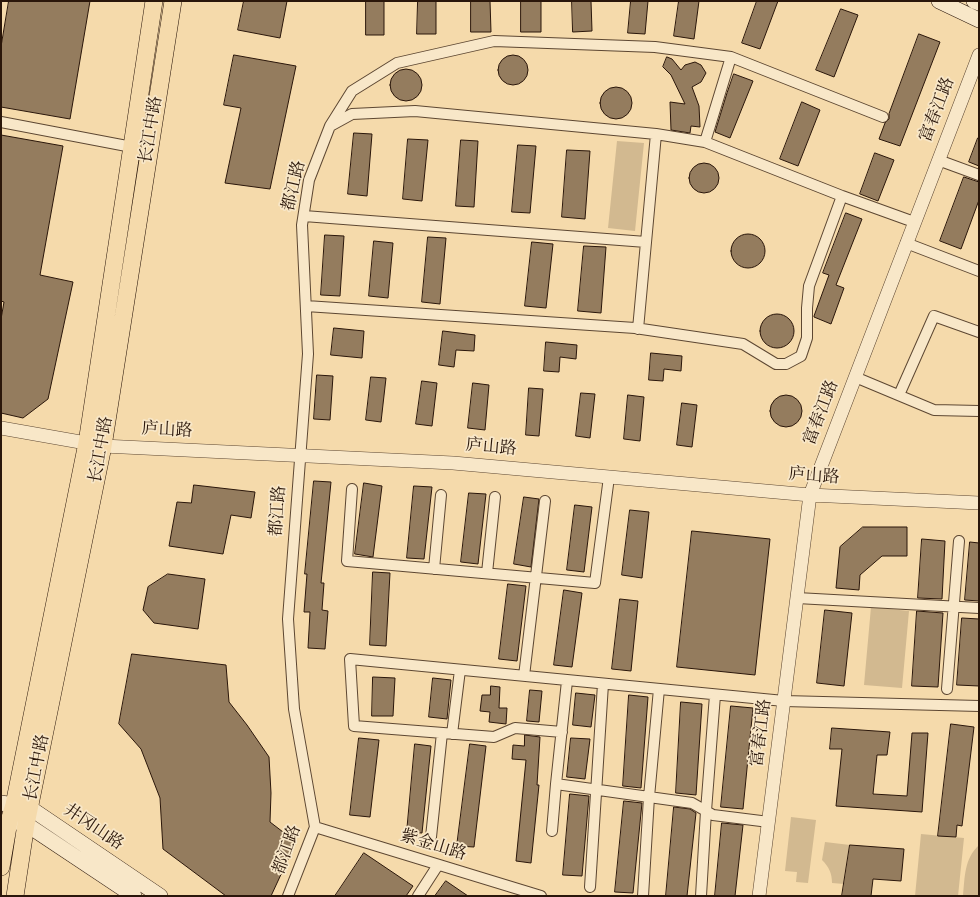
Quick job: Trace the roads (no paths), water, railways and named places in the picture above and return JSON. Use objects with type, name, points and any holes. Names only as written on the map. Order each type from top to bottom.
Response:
[{"type":"main road","name":"长江中路","points":[[95,445],[132,147],[154,1]]},
{"type":"main road","name":"长江中路","points":[[1,867],[95,445],[172,1]]},
{"type":"main road","points":[[939,1],[979,20]]},
{"type":"main road","points":[[974,1],[979,3]]},
{"type":"main road","name":"长江中路","points":[[13,813],[15,896]]},
{"type":"main road","name":"井冈山路","points":[[13,813],[134,896]]},
{"type":"main road","name":"井冈山路","points":[[13,813],[160,896]]},
{"type":"street","name":"都江路","points":[[288,896],[315,827],[294,709],[288,619],[308,354],[302,225],[309,180],[330,126],[352,91],[397,63],[494,41],[655,47],[731,57],[883,117]]},
{"type":"street","name":"富春江路","points":[[759,896],[810,495],[979,56]]},
{"type":"street","points":[[705,142],[731,57]]},
{"type":"street","points":[[330,126],[352,114],[415,111],[656,134],[705,142],[842,196],[914,222]]},
{"type":"street","points":[[1,122],[132,147]]},
{"type":"street","points":[[638,329],[656,134]]},
{"type":"street","points":[[938,160],[979,175]]},
{"type":"street","points":[[306,306],[638,329],[743,344],[776,364],[786,364],[802,356],[807,338],[808,286],[842,196]]},
{"type":"street","points":[[304,216],[646,242]]},
{"type":"street","points":[[906,243],[979,271]]},
{"type":"street","points":[[899,395],[934,316],[979,332]]},
{"type":"street","points":[[855,377],[934,410],[979,411]]},
{"type":"street","name":"庐山路","points":[[1,428],[95,445],[453,463],[810,495],[979,503]]},
{"type":"street","points":[[352,489],[347,562],[595,583],[609,477]]},
{"type":"street","points":[[434,569],[441,495]]},
{"type":"street","points":[[487,573],[495,497]]},
{"type":"street","points":[[524,676],[546,501]]},
{"type":"street","points":[[947,689],[959,541]]},
{"type":"street","points":[[797,598],[979,608]]},
{"type":"street","points":[[562,732],[514,728],[494,737],[354,726],[350,659],[784,702],[979,706]]},
{"type":"street","points":[[431,837],[447,733],[460,670]]},
{"type":"street","points":[[552,831],[568,680]]},
{"type":"street","points":[[590,887],[595,790],[603,684]]},
{"type":"street","points":[[643,896],[649,797],[659,689]]},
{"type":"street","points":[[701,896],[715,695]]},
{"type":"street","points":[[556,784],[692,803],[713,815],[769,822]]},
{"type":"street","name":"紫金山路","points":[[315,827],[541,896]]},
{"type":"street","points":[[418,896],[438,865]]}]
